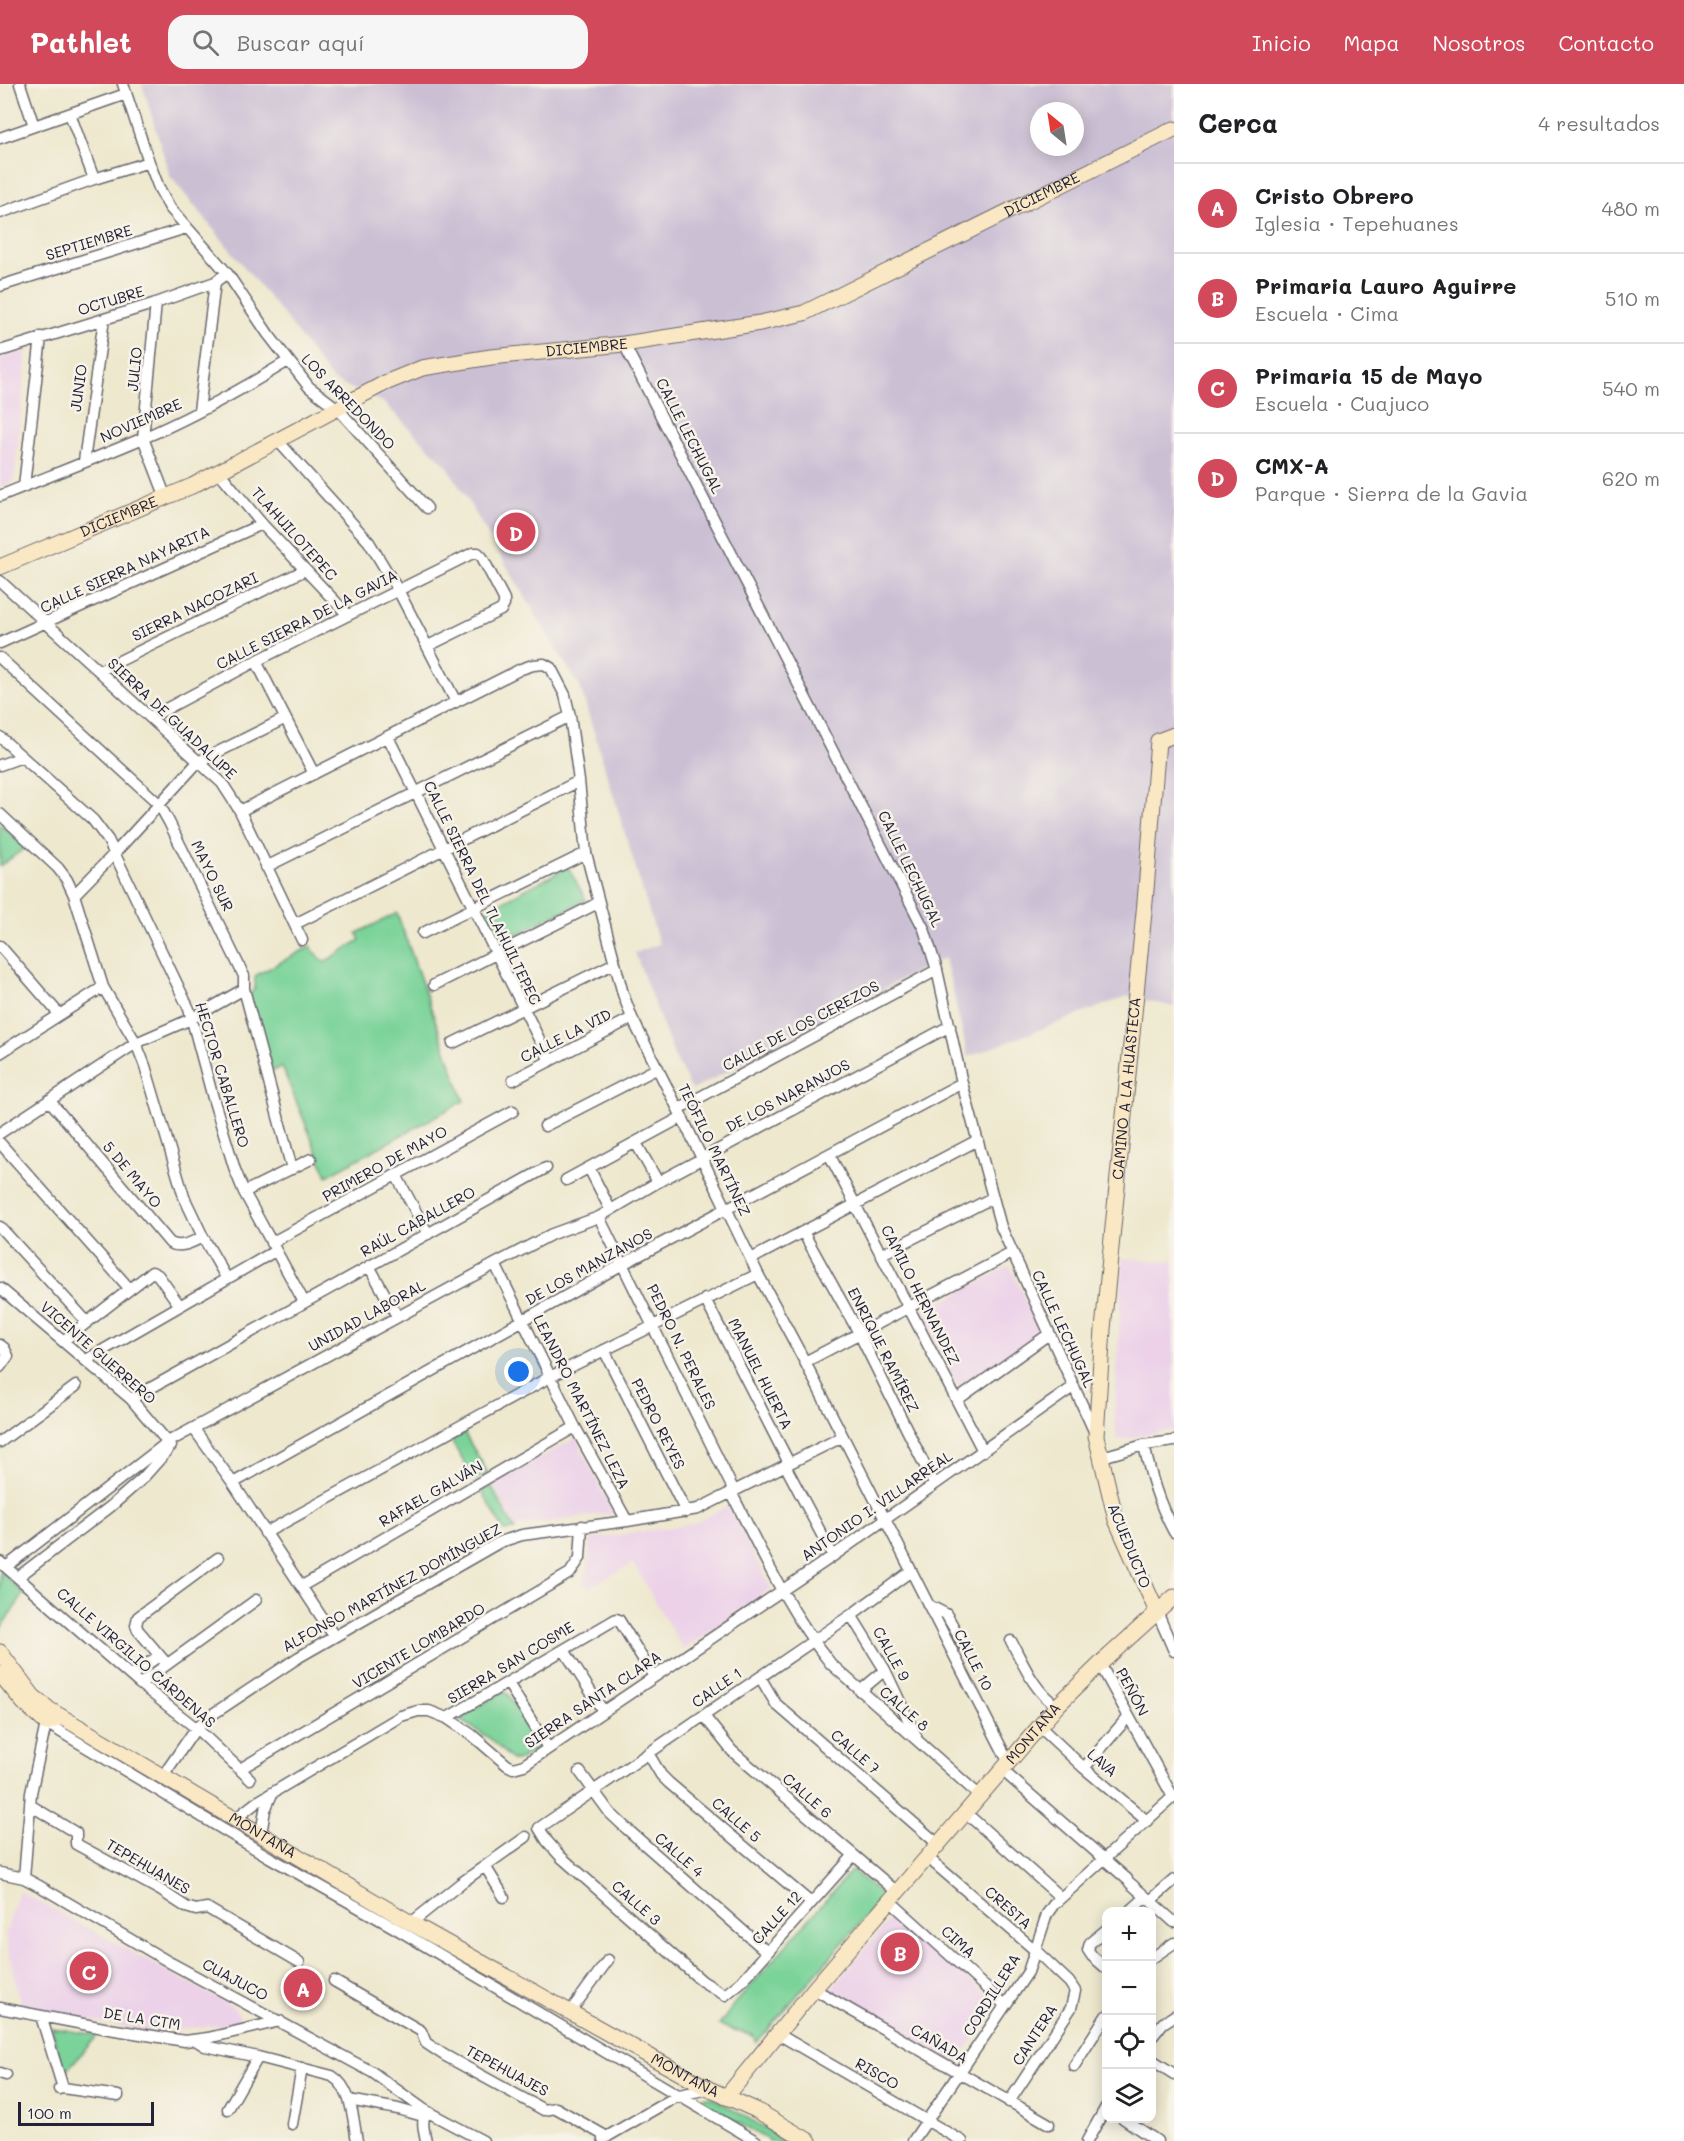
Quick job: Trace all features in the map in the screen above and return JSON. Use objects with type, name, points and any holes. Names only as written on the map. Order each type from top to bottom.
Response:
[{"type":"street","points":[[20,84],[34,126]]},
{"type":"street","points":[[0,138],[70,114],[124,89]]},
{"type":"street","name":"LOS ARREDONDO","points":[[124,89],[148,162],[170,208],[228,273],[288,361],[309,387],[338,409],[427,508]]},
{"type":"street","points":[[70,114],[93,179]]},
{"type":"street","name":"DICIEMBRE","points":[[0,567],[166,498],[385,383],[422,368],[482,358],[624,344],[760,323],[804,313],[1174,129]]},
{"type":"street","points":[[0,213],[93,179],[148,162]]},
{"type":"street","name":"SEPTIEMBRE","points":[[0,286],[186,228]]},
{"type":"street","name":"OCTUBRE","points":[[0,351],[156,303],[215,282],[228,273]]},
{"type":"street","points":[[199,411],[215,282]]},
{"type":"street","name":"JULIO","points":[[142,438],[156,303]]},
{"type":"street","name":"JUNIO","points":[[84,461],[104,319]]},
{"type":"street","points":[[24,486],[41,337]]},
{"type":"street","name":"CALLE LECHUGAL","points":[[624,344],[924,929],[937,970],[962,1083],[1001,1227],[1096,1436]]},
{"type":"street","name":"NOVIEMBRE","points":[[0,496],[142,438],[199,411],[288,361]]},
{"type":"street","points":[[142,438],[166,498]]},
{"type":"street","points":[[240,811],[456,702],[398,590],[369,542],[278,441]]},
{"type":"street","name":"TLAHUILOTEPEC","points":[[219,472],[262,524],[348,615]]},
{"type":"street","name":"CALLE SIERRA NAYARITA","points":[[0,644],[262,524]]},
{"type":"street","name":"CALLE SIERRA DE LA GAVIA","points":[[151,717],[256,661],[473,553],[478,553],[498,588],[504,605],[501,610],[428,646]]},
{"type":"street","name":"SIERRA NACOZARI","points":[[99,671],[305,570]]},
{"type":"street","name":"SIERRA DE GUADALUPE","points":[[0,581],[222,783],[240,811],[302,940]]},
{"type":"street","name":"MAYO SUR","points":[[0,658],[159,804],[244,976],[244,989],[292,1169]]},
{"type":"street","points":[[256,661],[314,774]]},
{"type":"street","name":"TEÓFILO MARTÍNEZ","points":[[456,702],[533,665],[544,664],[551,668],[557,678],[565,695],[570,716],[586,853],[623,994],[632,1018],[758,1274],[911,1571]]},
{"type":"street","points":[[266,867],[570,716]]},
{"type":"street","points":[[74,895],[198,762],[284,719]]},
{"type":"street","name":"CAMINO A LA HUASTECA","points":[[1096,1436],[1103,1329],[1158,741],[1174,735]]},
{"type":"street","name":"HECTOR CABALLERO","points":[[0,737],[93,820],[108,840],[113,855],[189,1010],[232,1160],[244,1192],[304,1302]]},
{"type":"street","name":"CALLE SIERRA DEL TLAHUILTEPEC","points":[[388,737],[550,1061]]},
{"type":"street","points":[[0,765],[22,757]]},
{"type":"street","points":[[295,924],[579,781]]},
{"type":"street","points":[[0,814],[58,868],[74,895],[103,987],[136,1043],[155,1096],[180,1186],[203,1237],[227,1279]]},
{"type":"street","points":[[423,933],[586,853]]},
{"type":"street","points":[[434,985],[598,903]]},
{"type":"street","points":[[0,946],[59,1014]]},
{"type":"street","points":[[453,1043],[615,963]]},
{"type":"street","name":"CALLE DE LOS CEREZOS","points":[[566,1180],[636,1143],[680,1113],[937,970]]},
{"type":"street","points":[[1,1050],[103,987]]},
{"type":"street","points":[[0,1133],[136,1043],[191,1019],[244,989]]},
{"type":"street","name":"CALLE LA VID","points":[[513,1080],[632,1018]]},
{"type":"street","name":"DE LOS NARANJOS","points":[[576,1226],[599,1217],[658,1182],[950,1026]]},
{"type":"street","points":[[546,1126],[658,1068]]},
{"type":"street","name":"DE LOS MANZANOS","points":[[232,1483],[623,1264],[962,1083]]},
{"type":"street","name":"5 DE MAYO","points":[[49,1100],[170,1243],[178,1246],[184,1245],[203,1237]]},
{"type":"street","name":"PRIMERO DE MAYO","points":[[86,1360],[227,1279],[273,1247],[396,1175],[513,1111]]},
{"type":"street","points":[[751,1259],[978,1140]]},
{"type":"street","points":[[0,1143],[129,1288]]},
{"type":"street","points":[[636,1143],[658,1182]]},
{"type":"street","name":"CAMILO HERNANDEZ","points":[[829,1154],[983,1450]]},
{"type":"street","points":[[244,1192],[311,1159]]},
{"type":"street","name":"RAÚL CABALLERO","points":[[131,1399],[546,1168]]},
{"type":"street","points":[[589,1168],[610,1209]]},
{"type":"street","points":[[396,1175],[428,1234]]},
{"type":"street","points":[[882,1254],[992,1198]]},
{"type":"street","name":"PEDRO N. PERALES","points":[[599,1217],[781,1591],[812,1640]]},
{"type":"street","name":"UNIDAD LABORAL","points":[[3,1565],[172,1442],[397,1316],[552,1234],[576,1226]]},
{"type":"street","points":[[0,1227],[87,1322]]},
{"type":"street","name":"ENRIQUE RAMÍREZ","points":[[803,1232],[859,1333],[934,1484]]},
{"type":"street","points":[[805,1362],[1012,1253]]},
{"type":"street","name":"LEANDRO MARTÍNEZ LEZA","points":[[495,1264],[575,1427],[627,1521]]},
{"type":"street","points":[[369,1266],[397,1316]]},
{"type":"street","points":[[63,1341],[147,1274],[155,1273],[180,1306]]},
{"type":"street","points":[[266,1533],[550,1377],[758,1274]]},
{"type":"street","name":"VICENTE GUERRERO","points":[[0,1287],[131,1399],[172,1442]]},
{"type":"street","name":"MANUEL HUERTA","points":[[705,1299],[833,1556]]},
{"type":"street","points":[[957,1400],[1049,1334]]},
{"type":"street","points":[[0,1345],[8,1356],[0,1367]]},
{"type":"street","name":"PEDRO REYES","points":[[604,1350],[686,1512]]},
{"type":"street","points":[[0,1442],[76,1386]]},
{"type":"street","name":"ANTONIO I. VILLARREAL","points":[[697,1647],[833,1556],[1073,1387]]},
{"type":"street","name":"RAFAEL GALVÁN","points":[[302,1586],[575,1427]]},
{"type":"street","points":[[194,1429],[334,1636]]},
{"type":"street","name":"ACUEDUCTO","points":[[1096,1436],[1116,1520],[1174,1651]]},
{"type":"street","name":"ALFONSO MARTÍNEZ DOMÍNGUEZ","points":[[163,1776],[196,1728],[289,1663],[500,1542],[522,1535],[686,1512],[711,1503],[842,1437]]},
{"type":"street","points":[[1102,1457],[1144,1445],[1174,1441]]},
{"type":"street","name":"UNIDAD LABORAL","points":[[18,1577],[142,1479],[172,1442]]},
{"type":"street","points":[[1144,1445],[1153,1486],[1160,1506],[1174,1532]]},
{"type":"street","name":"VICENTE LOMBARDO","points":[[240,1770],[570,1573],[580,1558],[582,1527]]},
{"type":"street","points":[[163,1659],[138,1630],[136,1625],[138,1617],[218,1558]]},
{"type":"street","name":"CALLE VIRGILIO CÁRDENAS","points":[[3,1565],[140,1684],[196,1728],[250,1779]]},
{"type":"street","name":"CALLE 10","points":[[911,1571],[1006,1767]]},
{"type":"street","name":"CALLE 1","points":[[539,1828],[851,1615],[911,1571]]},
{"type":"street","name":"MONTAÑA","points":[[380,1913],[411,1923],[726,2097],[814,1989],[1057,1707],[1100,1664],[1174,1597]]},
{"type":"street","points":[[131,1675],[163,1659],[256,1600]]},
{"type":"street","points":[[928,1604],[946,1614],[965,1647]]},
{"type":"street","name":"CALLE 9","points":[[851,1615],[885,1670],[918,1740]]},
{"type":"street","name":"SIERRA SAN COSME","points":[[235,1819],[272,1793],[400,1716],[429,1711],[447,1718],[610,1621],[619,1620],[654,1677]]},
{"type":"street","name":"CALLE 8","points":[[812,1640],[831,1664],[860,1691],[980,1796]]},
{"type":"street","points":[[1011,1641],[1038,1689],[1045,1699],[1057,1707]]},
{"type":"street","name":"SIERRA SANTA CLARA","points":[[447,1718],[472,1735],[507,1765],[513,1767],[524,1765],[697,1647]]},
{"type":"street","points":[[564,1650],[603,1711]]},
{"type":"street","name":"MONTAÑA","points":[[0,1652],[52,1717],[756,2141]]},
{"type":"street","points":[[140,1684],[163,1659]]},
{"type":"street","name":"PEÑÓN","points":[[1100,1664],[1173,1797]]},
{"type":"street","points":[[860,1691],[885,1670]]},
{"type":"street","name":"MONTAÑA","points":[[0,1674],[24,1703],[163,1776],[261,1834],[274,1852]]},
{"type":"street","name":"CALLE 7","points":[[760,1677],[776,1704],[938,1844]]},
{"type":"street","points":[[508,1683],[548,1748]]},
{"type":"street","name":"CALLE 6","points":[[704,1716],[732,1751],[853,1856],[894,1897]]},
{"type":"street","points":[[24,1878],[30,1805],[52,1717]]},
{"type":"street","points":[[1084,1768],[1128,1718]]},
{"type":"street","name":"LAVA","points":[[1040,1726],[1084,1768],[1147,1821]]},
{"type":"street","name":"CALLE 5","points":[[648,1753],[661,1775],[669,1783],[811,1903]]},
{"type":"street","points":[[1006,1767],[1174,1922]]},
{"type":"street","name":"CALLE 4","points":[[580,1772],[610,1813],[767,1952]]},
{"type":"street","points":[[261,1834],[265,1810],[272,1793]]},
{"type":"street","name":"CORDILLERA","points":[[913,2141],[1028,1972],[1047,1914],[1060,1897],[1173,1797]]},
{"type":"street","name":"TEPEHUANES","points":[[30,1805],[76,1838],[186,1907],[196,1910],[207,1908],[299,1962]]},
{"type":"street","points":[[966,1813],[1060,1897]]},
{"type":"street","name":"CALLE 3","points":[[539,1828],[561,1857],[702,1981],[721,1995]]},
{"type":"street","points":[[411,1923],[431,1905],[526,1837]]},
{"type":"street","name":"CALLE 12","points":[[721,1995],[733,1990],[853,1856]]},
{"type":"street","name":"CRESTA","points":[[927,1857],[1069,1982]]},
{"type":"street","points":[[485,1866],[504,1897]]},
{"type":"street","name":"CUAJUCO","points":[[0,1873],[24,1878],[169,1962],[372,2072],[424,2114],[483,2141]]},
{"type":"street","points":[[1135,1907],[1174,1880]]},
{"type":"street","name":"CIMA","points":[[894,1897],[1005,2005]]},
{"type":"street","points":[[1102,1934],[1090,1943],[1088,1950],[1102,1964]]},
{"type":"street","points":[[1156,1955],[1174,1943]]},
{"type":"street","points":[[570,2012],[608,1960]]},
{"type":"street","name":"TEPEHUAJES","points":[[334,1981],[421,2031],[426,2043],[457,2062],[544,2110],[556,2108],[604,2140]]},
{"type":"street","name":"CANTERA","points":[[1009,2102],[1071,2008],[1075,1994],[1069,1982]]},
{"type":"street","name":"CAÑADA","points":[[814,1989],[1049,2124]]},
{"type":"street","name":"DE LA CTM","points":[[0,2008],[146,2036],[197,2041],[280,2021]]},
{"type":"street","points":[[41,2016],[61,2088],[118,2096]]},
{"type":"street","points":[[1156,2032],[1163,2023],[1174,2016]]},
{"type":"street","points":[[1074,2066],[1102,2024]]},
{"type":"street","name":"RISCO","points":[[778,2034],[962,2141]]},
{"type":"street","points":[[197,2041],[205,2046],[258,2057],[338,2079],[349,2100],[357,2141]]},
{"type":"street","points":[[228,2109],[258,2057]]},
{"type":"street","points":[[1156,2063],[1174,2074]]},
{"type":"street","points":[[292,2124],[302,2068]]},
{"type":"street","points":[[604,2140],[679,2095],[709,2089]]},
{"type":"street","points":[[726,2097],[756,2110],[809,2141]]},
{"type":"street","points":[[349,2100],[424,2114],[423,2128],[426,2141]]},
{"type":"street","points":[[1087,2141],[1102,2114]]},
{"type":"street","points":[[1130,2123],[1157,2141]]},
{"type":"shaded area","points":[[142,84],[1174,84],[1174,1007],[1128,996],[968,1057],[945,958],[692,1090],[675,1058],[635,953],[659,944],[580,687],[448,467],[383,402],[332,380],[282,313],[170,176]]},
{"type":"shaded area","points":[[27,350],[14,481],[0,487],[0,358]]},
{"type":"shaded area","points":[[1174,1251],[1174,1430],[1130,1439],[1117,1439],[1114,1417],[1123,1258],[1172,1262]]},
{"type":"shaded area","points":[[1010,1266],[1041,1334],[960,1390],[921,1313]]},
{"type":"shaded area","points":[[576,1438],[613,1513],[515,1526],[493,1484]]},
{"type":"shaded area","points":[[728,1506],[771,1588],[683,1650],[633,1563],[588,1588],[582,1579],[588,1571],[591,1539],[693,1524]]},
{"type":"shaded area","points":[[19,1891],[235,2008],[239,2020],[230,2024],[158,2031],[107,2024],[21,2007],[5,1935]]},
{"type":"shaded area","points":[[895,1913],[997,2004],[956,2064],[829,1991]]},
{"type":"green space","points":[[0,824],[25,848],[0,866]]},
{"type":"green space","points":[[568,867],[586,900],[498,943],[481,913]]},
{"type":"green space","points":[[397,913],[464,1101],[327,1176],[282,1067],[272,1071],[249,994],[255,989],[255,976],[311,946],[325,962],[360,940],[357,933]]},
{"type":"green space","points":[[464,1433],[488,1473],[474,1480],[451,1440]]},
{"type":"green space","points":[[491,1486],[515,1530],[504,1531],[482,1491]]},
{"type":"green space","points":[[0,1571],[24,1594],[0,1629]]},
{"type":"green space","points":[[503,1692],[508,1694],[537,1741],[536,1749],[517,1761],[512,1760],[488,1737],[461,1721],[463,1716]]},
{"type":"green space","points":[[852,1870],[883,1896],[757,2042],[753,2036],[719,2025],[734,2005]]},
{"type":"green space","points":[[52,2028],[98,2035],[66,2071],[61,2067]]},
{"type":"green space","points":[[711,2097],[788,2141],[770,2141],[694,2098]]},
{"type":"place","name":"CMX-A","points":[[516,532]]},
{"type":"place","name":"Primaria Lauro Aguirre","points":[[900,1952]]},
{"type":"place","name":"Primaria 15 de Mayo","points":[[89,1971]]},
{"type":"place","name":"Cristo Obrero","points":[[303,1988]]}]
